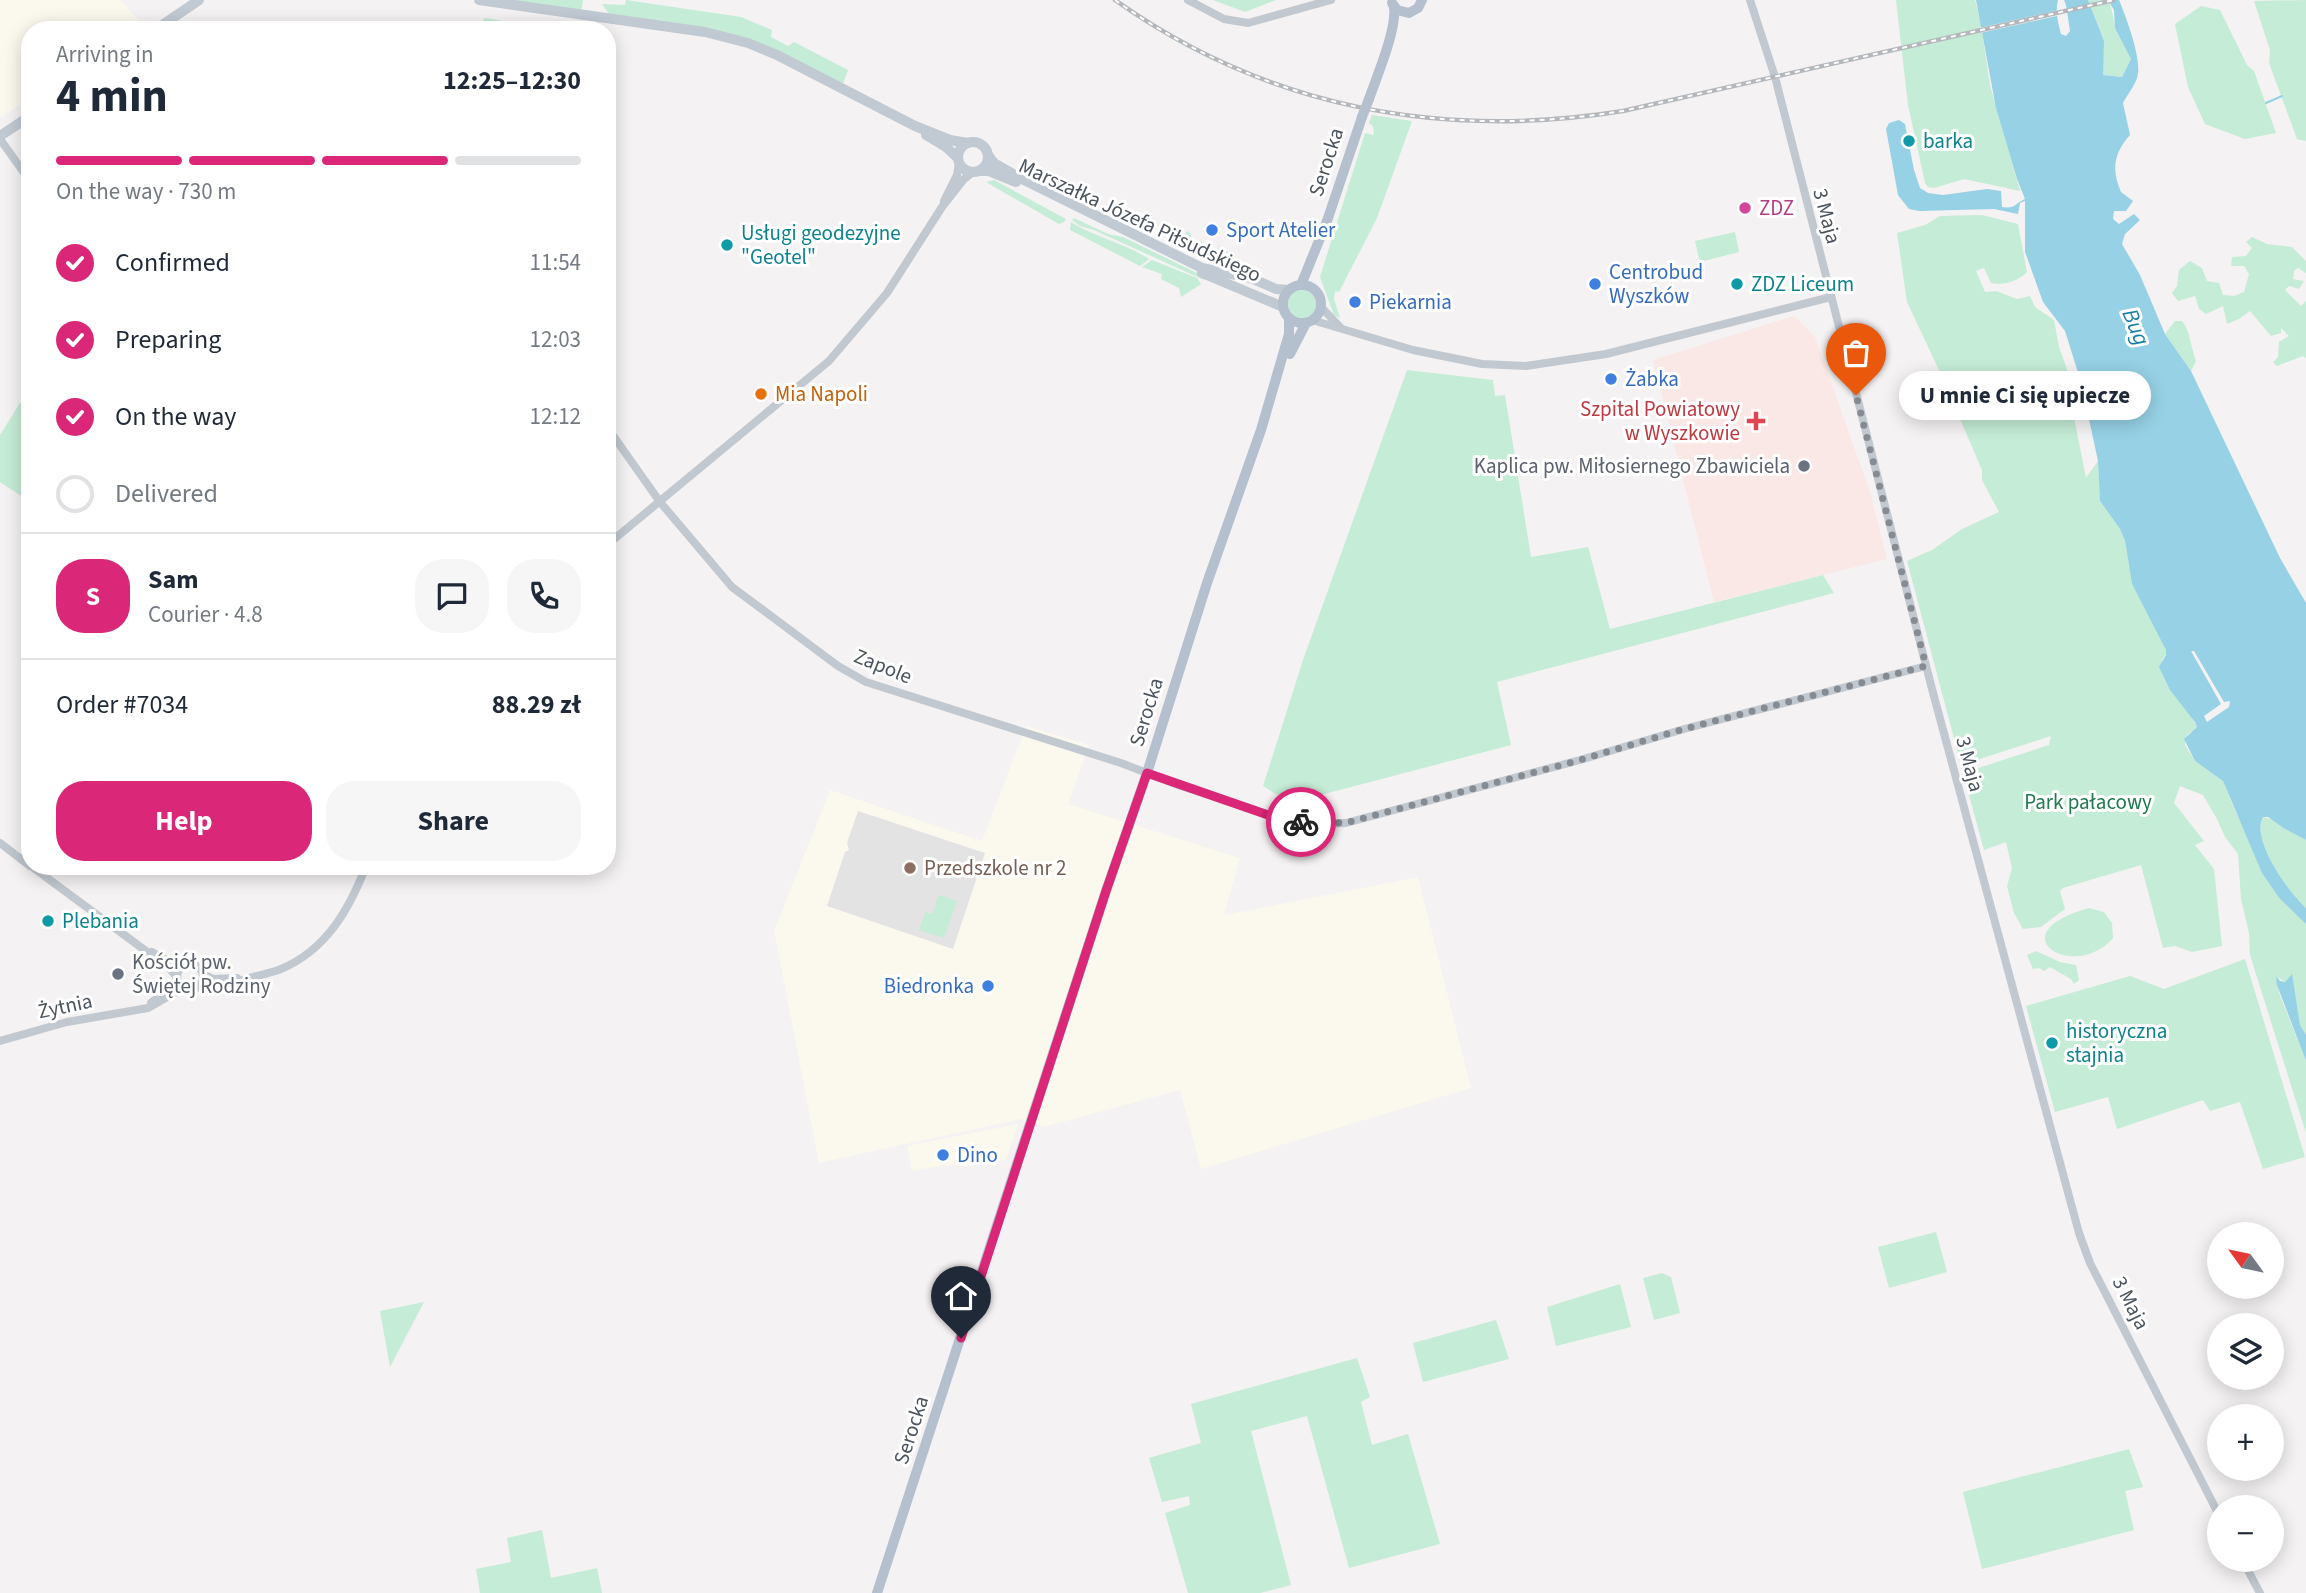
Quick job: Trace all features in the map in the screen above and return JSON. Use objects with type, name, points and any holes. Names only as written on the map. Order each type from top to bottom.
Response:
[{"type":"main road","points":[[168,21],[199,0]]},
{"type":"main road","points":[[479,0],[705,32],[737,40],[777,55],[915,126],[950,140],[981,144],[988,155],[986,164],[976,172],[964,170],[946,147],[915,126]]},
{"type":"main road","points":[[1387,47],[1403,18],[1418,8],[1422,0]]},
{"type":"main road","points":[[1392,2],[1401,12],[1409,13]]},
{"type":"main road","points":[[1387,47],[1395,15],[1392,2]]},
{"type":"main road","name":"Serocka","points":[[1301,285],[1327,220],[1387,47]]},
{"type":"main road","points":[[0,137],[21,122]]},
{"type":"main road","points":[[958,161],[960,149],[968,143]]},
{"type":"main road","name":"Marszałka Józefa Piłsudskiego","points":[[988,155],[994,163],[1020,178],[1202,268],[1251,278],[1276,289],[1289,290]]},
{"type":"main road","name":"Marszałka Józefa Piłsudskiego","points":[[976,172],[989,171],[1013,181],[1230,287],[1283,307]]},
{"type":"main road","name":"Serocka","points":[[1316,292],[1314,278],[1327,220]]},
{"type":"main road","points":[[1301,285],[1316,292],[1321,307],[1309,321],[1289,318],[1283,307],[1289,290],[1301,285]]},
{"type":"main road","name":"Serocka","points":[[877,1593],[1207,583],[1237,503],[1270,401],[1289,334],[1289,318]]},
{"type":"main road","name":"Serocka","points":[[1270,401],[1298,334],[1309,321]]},
{"type":"street","points":[[1188,0],[1224,19],[1248,23],[1331,0]]},
{"type":"street","name":"3 Maja","points":[[1750,0],[1775,77],[1926,666],[2082,1242],[2209,1495]]},
{"type":"street","points":[[0,137],[21,168]]},
{"type":"street","points":[[942,207],[957,175],[958,161]]},
{"type":"street","points":[[616,538],[797,390],[838,352],[887,293],[942,207],[964,179],[976,172]]},
{"type":"street","points":[[1309,321],[1340,327],[1386,343],[1482,364],[1526,366],[1606,354],[1831,297]]},
{"type":"street","points":[[1321,307],[1340,327]]},
{"type":"street","name":"Zapole","points":[[616,440],[660,502],[732,587],[838,666],[866,682],[1291,821],[1346,823],[1684,729],[1926,666]]},
{"type":"street","points":[[0,844],[21,859]]},
{"type":"street","points":[[42,875],[140,947],[177,978],[183,988],[191,990],[201,984],[225,986],[290,965],[324,940],[346,911],[362,875]]},
{"type":"street","points":[[140,947],[175,964],[196,965],[203,974],[213,979],[247,978]]},
{"type":"street","points":[[177,978],[184,965]]},
{"type":"street","points":[[201,984],[203,974]]},
{"type":"street","name":"Żytnia","points":[[139,1009],[170,988],[177,978]]},
{"type":"street","name":"Żytnia","points":[[0,1041],[67,1022],[156,1005],[183,988]]},
{"type":"street","points":[[2249,1572],[2260,1593]]},
{"type":"shaded area","points":[[0,0],[120,0],[140,21],[21,21],[21,104],[0,118]]},
{"type":"shaded area","name":"Szpital Powiatowy w Wyszkowie","points":[[1794,316],[1815,337],[1870,492],[1887,559],[1714,602],[1653,360]]},
{"type":"shaded area","points":[[1026,726],[1089,745],[1068,804],[1240,858],[1224,915],[1418,877],[1471,1088],[1201,1169],[1180,1090],[1044,1127],[1021,1119],[819,1163],[774,931],[830,790],[982,841]]},
{"type":"shaded area","name":"Przedszkole nr 2","points":[[858,811],[985,853],[953,949],[827,906],[845,852],[849,850],[847,843]]},
{"type":"shaded area","points":[[1018,1124],[1006,1160],[964,1167],[952,1164],[912,1171],[907,1146]]},
{"type":"green space","points":[[505,0],[583,0],[581,13]]},
{"type":"green space","points":[[626,0],[741,17],[772,30],[771,37],[788,46],[794,42],[848,70],[843,84],[752,40],[609,14],[602,4],[625,5]]},
{"type":"green space","points":[[1213,0],[1276,0],[1245,12]]},
{"type":"green space","points":[[1896,0],[1975,0],[1990,85],[2020,191],[1964,179],[1934,188],[1925,183],[1908,105]]},
{"type":"green space","points":[[2088,0],[2108,0],[2110,4],[2116,29],[2131,59],[2122,77],[2102,75],[2104,41]]},
{"type":"green space","points":[[2306,0],[2306,141],[2297,139],[2269,63],[2270,50],[2254,1]]},
{"type":"green space","points":[[2201,6],[2220,10],[2247,65],[2254,71],[2276,133],[2245,139],[2205,124],[2188,87],[2175,24]]},
{"type":"green space","points":[[1372,115],[1412,121],[1377,218],[1339,292],[1335,291],[1334,299],[1340,318],[1334,315],[1320,277],[1365,133],[1374,135],[1373,126],[1369,123]]},
{"type":"green space","points":[[994,180],[1066,219],[1059,224],[986,182]]},
{"type":"green space","name":"Park pałacowy","points":[[1982,215],[2018,224],[2027,272],[2010,282],[1996,284],[1991,283],[1984,268],[1976,271],[1985,292],[1996,291],[2017,299],[2030,296],[2035,307],[2054,320],[2059,347],[2068,372],[2070,397],[2086,478],[2098,461],[2100,501],[2120,529],[2125,541],[2132,584],[2157,628],[2167,653],[2162,660],[2197,727],[2187,735],[2185,745],[2195,761],[2223,781],[2236,813],[2280,899],[2306,924],[2306,1035],[2300,1025],[2291,975],[2285,982],[2277,977],[2279,993],[2306,1061],[2306,1133],[2250,955],[2249,933],[2241,899],[2238,854],[2225,837],[2203,795],[2180,786],[2174,803],[2204,841],[2195,845],[2214,869],[2222,946],[2192,952],[2175,946],[2163,948],[2141,865],[2063,888],[2060,891],[2065,909],[2041,927],[2023,929],[2014,913],[2007,886],[2012,868],[2006,842],[1984,850],[1963,773],[2049,745],[2051,736],[1961,765],[1907,561],[1932,550],[1962,529],[1999,512],[1982,480],[1982,470],[1907,302],[1897,233],[1925,225],[1940,216]]},
{"type":"green space","points":[[1074,218],[1108,234],[1123,237],[1199,274],[1204,280],[1080,226],[1072,220]]},
{"type":"green space","points":[[1071,222],[1149,259],[1140,266],[1070,230]]},
{"type":"green space","points":[[1187,231],[1191,234],[1190,240],[1200,243],[1201,239],[1202,244],[1209,246],[1212,242],[1211,247],[1218,249],[1221,245],[1220,249],[1228,252],[1224,265],[1217,265],[1178,246]]},
{"type":"green space","points":[[1735,232],[1739,252],[1700,262],[1695,241]]},
{"type":"green space","points":[[2252,237],[2267,244],[2292,247],[2306,261],[2306,273],[2298,268],[2294,271],[2293,279],[2304,281],[2299,289],[2289,286],[2285,290],[2301,306],[2306,301],[2306,358],[2303,356],[2277,366],[2273,362],[2278,357],[2279,342],[2289,336],[2281,328],[2281,333],[2271,336],[2250,311],[2227,324],[2223,306],[2206,314],[2199,309],[2195,296],[2178,301],[2172,293],[2177,286],[2179,270],[2190,261],[2202,268],[2207,281],[2219,283],[2223,295],[2234,296],[2244,292],[2249,274],[2244,266],[2231,266],[2232,257],[2246,256],[2252,248],[2246,242]]},
{"type":"green space","points":[[1152,260],[1197,278],[1201,284],[1181,297],[1179,288],[1161,279],[1162,274],[1142,267]]},
{"type":"green space","points":[[1302,290],[1312,294],[1316,304],[1312,314],[1302,318],[1292,314],[1288,304],[1292,294]]},
{"type":"green space","points":[[2175,321],[2182,321],[2189,334],[2196,361],[2191,371],[2165,334]]},
{"type":"green space","points":[[1407,370],[1493,380],[1495,396],[1505,395],[1531,557],[1588,547],[1610,629],[1823,575],[1834,593],[1497,682],[1511,745],[1309,798],[1282,798],[1263,786],[1303,660]]},
{"type":"green space","points":[[20,403],[21,496],[0,482],[0,435]]},
{"type":"green space","points":[[2263,817],[2274,820],[2306,840],[2306,908],[2290,891],[2266,852],[2260,827]]},
{"type":"green space","points":[[939,895],[957,901],[944,938],[919,930],[925,912],[932,914]]},
{"type":"green space","points":[[2089,908],[2104,912],[2112,923],[2113,938],[2097,951],[2080,956],[2064,955],[2052,950],[2045,941],[2048,930],[2061,919]]},
{"type":"green space","points":[[2036,951],[2060,962],[2076,965],[2079,980],[2074,984],[2071,979],[2050,967],[2044,971],[2033,969],[2027,955]]},
{"type":"green space","points":[[2245,959],[2305,1157],[2263,1169],[2240,1102],[2210,1111],[2203,1100],[2117,1129],[2108,1097],[2055,1112],[2026,1006],[2130,976],[2164,989]]},
{"type":"green space","points":[[1936,1232],[1947,1272],[1889,1288],[1878,1247]]},
{"type":"green space","points":[[1662,1273],[1671,1277],[1680,1313],[1654,1320],[1643,1278]]},
{"type":"green space","points":[[1620,1284],[1631,1327],[1556,1346],[1547,1307]]},
{"type":"green space","points":[[424,1302],[390,1367],[380,1311]]},
{"type":"green space","points":[[1496,1320],[1509,1359],[1423,1382],[1413,1343]]},
{"type":"green space","points":[[1357,1358],[1370,1397],[1361,1402],[1372,1445],[1408,1434],[1440,1544],[1349,1568],[1307,1416],[1251,1431],[1291,1585],[1260,1593],[1188,1593],[1165,1513],[1190,1505],[1189,1496],[1162,1502],[1149,1458],[1201,1443],[1191,1404]]},
{"type":"green space","points":[[2129,1449],[2143,1487],[2125,1491],[2134,1530],[1982,1569],[1963,1492]]},
{"type":"green space","points":[[542,1530],[551,1578],[597,1568],[602,1593],[480,1593],[476,1569],[511,1562],[507,1538]]},
{"type":"water","name":"Bug","points":[[1976,0],[2058,0],[2059,26],[2061,34],[2066,36],[2070,31],[2064,0],[2088,0],[2104,41],[2103,75],[2122,77],[2131,59],[2115,28],[2114,10],[2108,0],[2119,0],[2133,39],[2138,70],[2136,81],[2123,103],[2130,135],[2120,148],[2115,169],[2121,192],[2133,201],[2126,211],[2114,211],[2113,219],[2119,224],[2134,214],[2140,220],[2125,234],[2122,244],[2140,275],[2165,334],[2191,371],[2280,558],[2306,603],[2306,840],[2268,817],[2263,817],[2260,827],[2266,852],[2273,865],[2290,891],[2306,908],[2306,924],[2280,899],[2262,873],[2223,781],[2195,761],[2184,739],[2197,727],[2170,690],[2159,667],[2166,650],[2132,584],[2125,541],[2120,529],[2100,501],[2098,461],[2081,382],[2065,331],[2043,302],[2025,252],[2025,201],[2020,203],[2018,214],[1994,209],[1919,211],[1909,209],[1898,195],[1886,129],[1889,123],[1899,120],[1905,124],[1920,188],[1928,193],[1943,195],[1987,189],[2001,191],[2002,207],[2013,207],[2025,199],[1996,108]],"holes":[[[2191,651],[2194,651],[2224,702],[2230,701],[2229,707],[2207,722],[2204,716],[2221,704]]]},
{"type":"water","points":[[2292,974],[2300,1025],[2306,1035],[2306,1061],[2277,985],[2276,976],[2285,982]]},
{"type":"pier","points":[[2060,10],[2061,15],[1980,33],[1979,28]]},
{"type":"waterway","points":[[2266,103],[2282,96]]},
{"type":"railway","points":[[1115,0],[1173,37],[1233,67],[1295,90],[1358,107],[1422,117],[1488,121],[1555,119],[1623,111],[2114,0]]},
{"type":"way so far","points":[[1301,822],[1346,823],[1684,729],[1926,666],[1856,395]]},
{"type":"place","name":"barka","points":[[1909,141]]},
{"type":"place","name":"ZDZ","points":[[1745,208]]},
{"type":"place","name":"Sport Atelier","points":[[1212,230]]},
{"type":"place","name":"Usługi geodezyjne \"Geotel\"","points":[[727,245]]},
{"type":"place","name":"Centrobud Wyszków","points":[[1595,284]]},
{"type":"place","name":"ZDZ Liceum","points":[[1737,284]]},
{"type":"place","name":"Piekarnia","points":[[1355,302]]},
{"type":"place","name":"Żabka","points":[[1611,379]]},
{"type":"place","name":"Mia Napoli","points":[[761,394]]},
{"type":"place","name":"U mnie Ci się upiecze","points":[[1856,395]]},
{"type":"place","name":"Szpital Powiatowy w Wyszkowie","points":[[1756,421]]},
{"type":"place","name":"Kaplica pw. Miłosiernego Zbawiciela","points":[[1804,466]]},
{"type":"place","name":"Przedszkole nr 2","points":[[910,868]]},
{"type":"place","name":"Plebania","points":[[48,921]]},
{"type":"place","name":"Kościół pw. Świętej Rodziny","points":[[118,974]]},
{"type":"place","name":"Biedronka","points":[[988,986]]},
{"type":"place","name":"historyczna stajnia","points":[[2052,1043]]},
{"type":"place","name":"Dino","points":[[943,1155]]},
{"type":"route","points":[[961,1338],[1147,773],[1268,815],[1301,822]]}]
